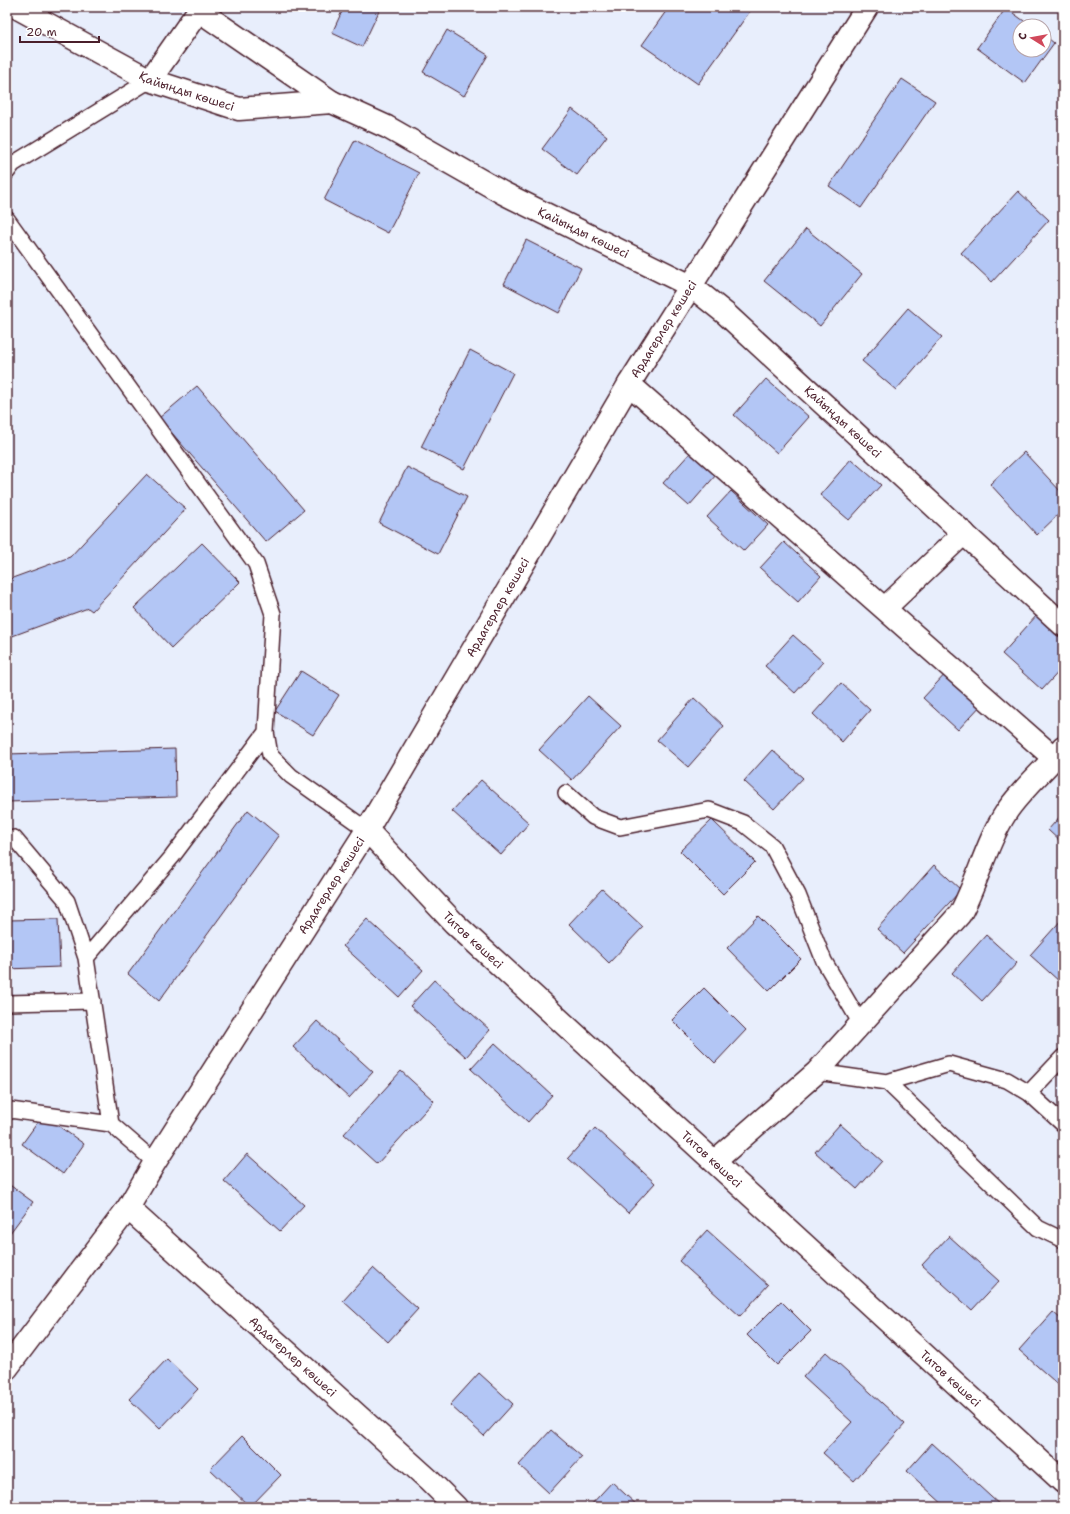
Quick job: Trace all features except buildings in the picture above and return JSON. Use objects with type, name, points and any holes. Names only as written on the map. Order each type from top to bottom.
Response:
[{"type":"street","name":"Қайыңды көшесі","points":[[16,7],[150,80],[239,110],[332,102],[387,127],[503,193],[691,286],[726,314],[1063,625]]},
{"type":"street","points":[[150,80],[200,9],[332,102]]},
{"type":"street","name":"Ардагерлер көшесі","points":[[7,1368],[128,1208],[367,830],[629,384],[691,286],[860,9]]},
{"type":"street","points":[[629,384],[885,608],[1059,753],[1008,810],[990,843],[972,891],[960,914],[817,1072],[715,1161]]},
{"type":"street","points":[[885,608],[964,533]]},
{"type":"street","name":"Титов көшесі","points":[[367,830],[454,923],[1063,1482]]},
{"type":"street","name":"Ардагерлер көшесі","points":[[128,1208],[428,1479],[456,1507]]},
{"type":"lane","points":[[7,172],[13,164],[150,80]]},
{"type":"lane","points":[[7,218],[256,564],[273,614],[266,732],[270,754],[291,776],[367,830]]},
{"type":"lane","points":[[86,958],[172,857],[266,732]]},
{"type":"lane","points":[[566,793],[593,817],[620,827],[709,810],[743,823],[772,846],[798,895],[824,961],[861,1024]]},
{"type":"lane","points":[[14,838],[67,902],[86,958],[111,1124]]},
{"type":"lane","points":[[7,1003],[93,1001]]},
{"type":"lane","points":[[1029,1093],[1063,1057]]},
{"type":"lane","points":[[817,1072],[887,1082],[949,1064],[1007,1080],[1029,1093],[1063,1124]]},
{"type":"lane","points":[[887,1082],[1038,1228],[1063,1240]]},
{"type":"lane","points":[[7,1113],[10,1110],[111,1124],[156,1162]]}]
